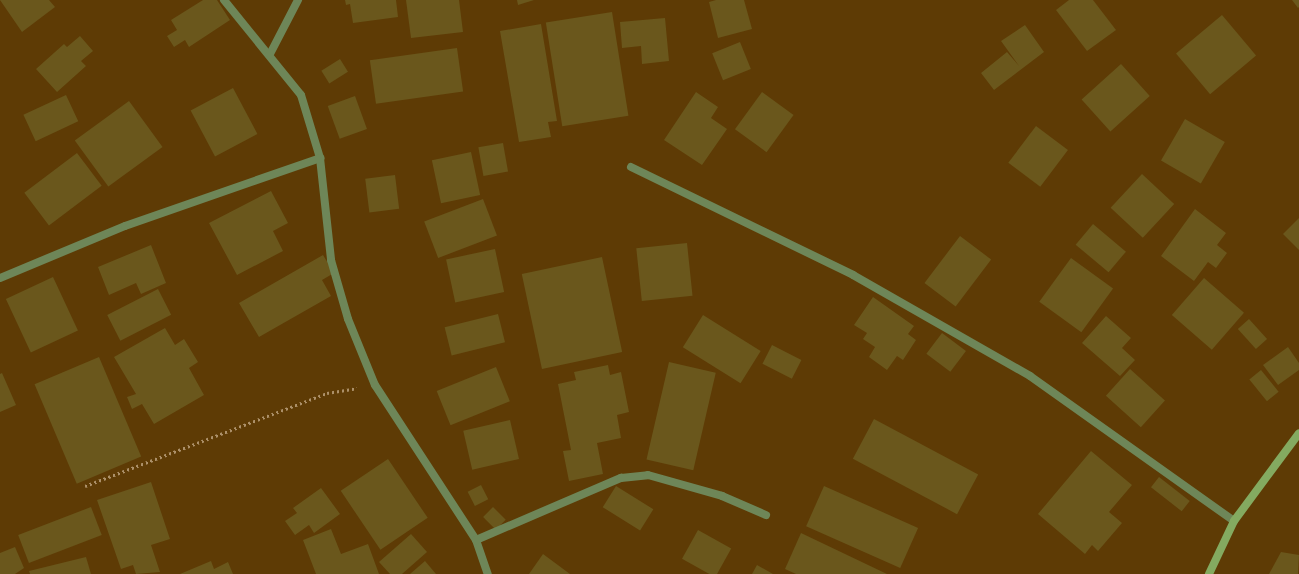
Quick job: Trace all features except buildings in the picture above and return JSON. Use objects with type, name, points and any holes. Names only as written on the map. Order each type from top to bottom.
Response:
[{"type":"street","points":[[224,0],[270,54],[302,95],[320,158],[331,260],[348,319],[375,385],[476,540],[488,574]]},
{"type":"street","points":[[270,54],[298,0]]},
{"type":"street","points":[[0,278],[125,226],[320,158]]},
{"type":"street","points":[[631,167],[853,275],[1030,376],[1234,521]]},
{"type":"street","points":[[1209,574],[1234,521],[1299,433]]},
{"type":"street","points":[[476,540],[621,478],[648,475],[722,496],[766,515]]},
{"type":"path","points":[[85,486],[327,393],[375,385]]}]
